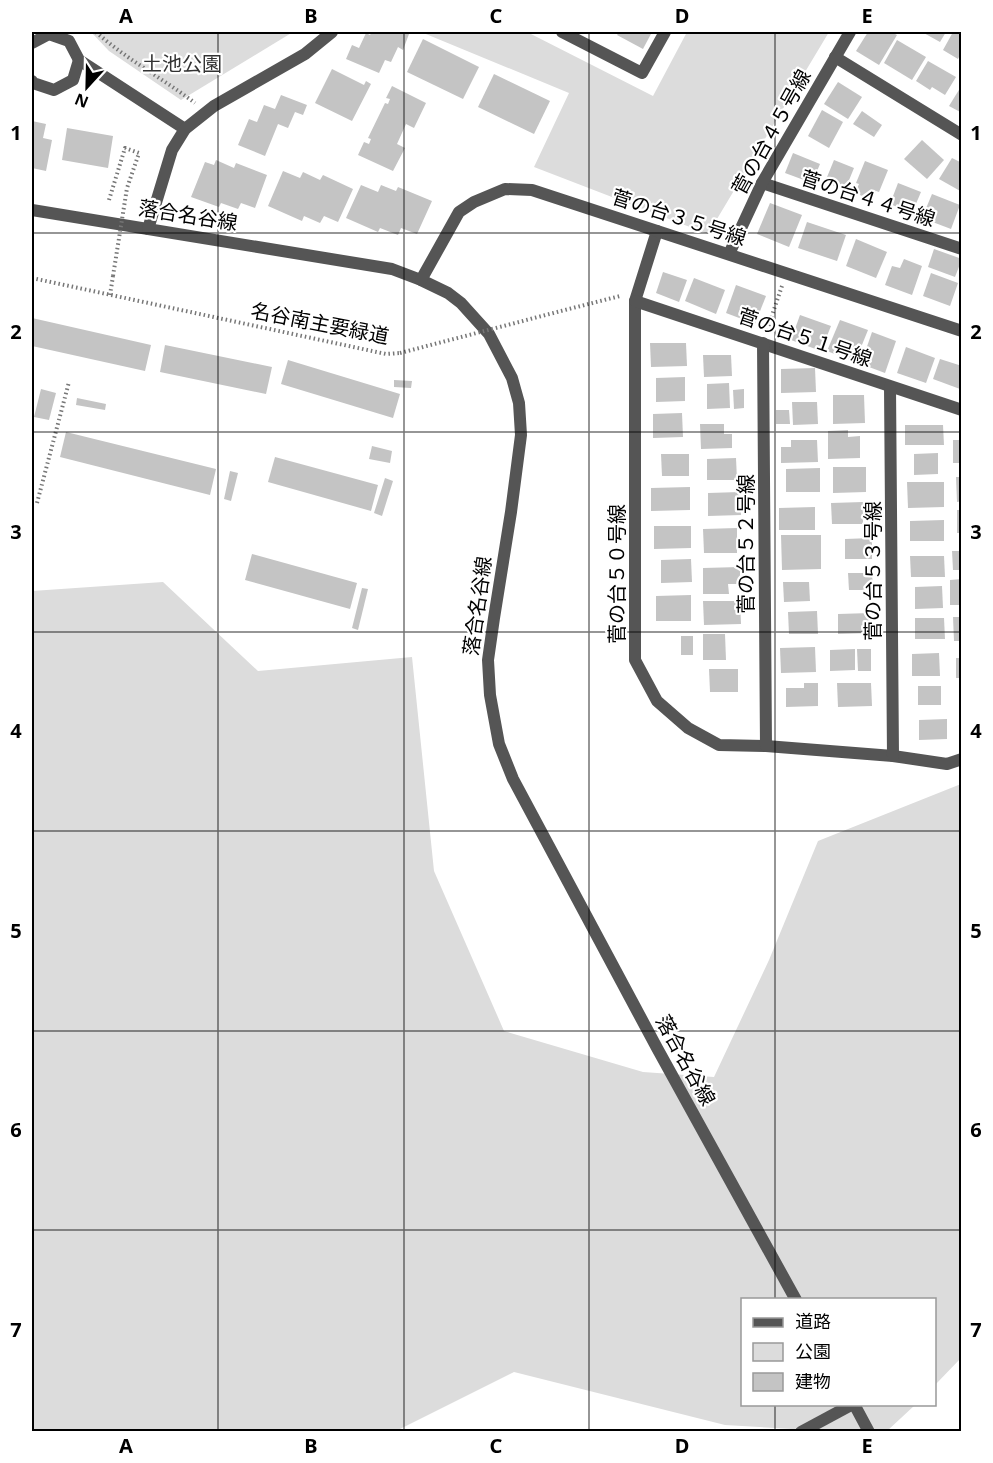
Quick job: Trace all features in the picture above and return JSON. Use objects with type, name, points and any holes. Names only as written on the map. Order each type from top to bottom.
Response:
[{"type":"street","points":[[148,229],[172,150],[185,129],[214,106],[305,54],[332,32]]},
{"type":"street","points":[[562,32],[642,73],[665,32]]},
{"type":"street","name":"菅の台４５号線","points":[[729,254],[762,183],[850,32]]},
{"type":"street","points":[[32,43],[49,34],[69,40],[79,60],[185,129]]},
{"type":"street","points":[[836,57],[962,135]]},
{"type":"street","points":[[32,81],[54,90],[72,80],[79,60]]},
{"type":"street","name":"菅の台４４号線","points":[[762,183],[962,249]]},
{"type":"street","name":"菅の台３５号線","points":[[421,280],[459,212],[474,202],[505,189],[532,190],[962,331]]},
{"type":"street","name":"落合名谷線","points":[[32,210],[392,269],[448,293],[461,303],[489,334],[512,378],[519,404],[520,435],[511,512],[488,660],[490,695],[499,744],[513,779],[536,823],[795,1298]]},
{"type":"street","name":"菅の台５０号線","points":[[657,231],[635,301],[636,660],[657,701],[687,729],[719,745],[765,746],[893,756],[948,764],[962,759]]},
{"type":"street","name":"菅の台５１号線","points":[[635,301],[962,410]]},
{"type":"street","name":"菅の台５２号線","points":[[763,342],[765,746]]},
{"type":"street","name":"菅の台５３号線","points":[[890,387],[893,756]]},
{"type":"street","points":[[801,1431],[850,1406]]},
{"type":"street","points":[[855,1406],[869,1431]]},
{"type":"path","points":[[96,32],[114,48],[174,87],[206,112]]},
{"type":"path","points":[[109,200],[125,148],[139,153],[127,188],[110,295]]},
{"type":"path","points":[[763,342],[786,273]]},
{"type":"path","name":"名谷南主要緑道","points":[[32,278],[386,354],[400,353],[620,296],[635,301]]},
{"type":"path","points":[[37,503],[69,382]]},
{"type":"green space","name":"土池公園","points":[[91,32],[293,32],[181,100],[109,51]]},
{"type":"green space","points":[[421,32],[527,32],[653,96],[687,32],[829,32],[708,234],[534,167],[569,93]]},
{"type":"green space","points":[[163,582],[258,671],[412,657],[434,871],[504,1031],[643,1072],[714,1077],[769,960],[818,841],[961,784],[961,1358],[936,1384],[936,1298],[741,1298],[741,1406],[914,1406],[887,1431],[826,1431],[725,1425],[514,1372],[396,1431],[32,1432],[32,591]]},
{"type":"building","points":[[372,32],[409,34],[403,50],[398,47],[391,62],[385,60],[379,73],[346,59],[352,45],[359,48],[366,33],[370,35]]},
{"type":"building","points":[[619,32],[652,32],[643,49],[617,35]]},
{"type":"building","points":[[868,32],[891,32],[897,35],[879,65],[856,51]]},
{"type":"building","points":[[922,32],[946,32],[940,42]]},
{"type":"building","points":[[953,32],[962,32],[962,56],[960,55],[958,59],[943,50]]},
{"type":"building","points":[[423,39],[479,67],[463,99],[407,72]]},
{"type":"building","points":[[897,40],[926,57],[912,80],[884,63]]},
{"type":"building","points":[[928,61],[956,77],[945,95],[932,87],[930,90],[916,81]]},
{"type":"building","points":[[332,69],[364,85],[366,81],[371,84],[352,121],[315,103]]},
{"type":"building","points":[[494,74],[550,101],[534,134],[478,107]]},
{"type":"building","points":[[838,82],[862,97],[848,119],[824,104]]},
{"type":"building","points":[[962,85],[962,113],[949,106]]},
{"type":"building","points":[[392,86],[426,103],[414,128],[406,124],[397,144],[405,148],[393,171],[358,155],[364,142],[369,144],[371,139],[368,138],[385,103],[388,104],[390,99],[386,98]]},
{"type":"building","points":[[281,95],[307,105],[303,115],[295,112],[288,128],[278,124],[265,156],[238,145],[249,119],[257,122],[264,105],[275,109]]},
{"type":"building","points":[[822,110],[843,122],[829,148],[808,136]]},
{"type":"building","points":[[862,111],[882,125],[874,137],[853,124]]},
{"type":"building","points":[[32,121],[46,124],[43,138],[52,140],[46,171],[32,168]]},
{"type":"building","points":[[67,128],[113,136],[108,168],[62,160]]},
{"type":"building","points":[[922,140],[944,160],[927,179],[904,159]]},
{"type":"building","points":[[793,153],[820,164],[812,183],[785,173]]},
{"type":"building","points":[[952,158],[962,163],[962,192],[939,179]]},
{"type":"building","points":[[216,160],[234,168],[236,163],[267,175],[255,208],[241,203],[238,209],[221,203],[219,207],[191,197],[205,162],[214,165]]},
{"type":"building","points":[[834,160],[854,168],[845,190],[825,182]]},
{"type":"building","points":[[865,161],[888,170],[879,192],[876,191],[872,200],[855,193],[859,184],[856,183]]},
{"type":"building","points":[[283,171],[300,178],[303,172],[320,180],[323,175],[353,189],[338,222],[324,216],[320,223],[304,216],[302,221],[268,206]]},
{"type":"building","points":[[898,183],[921,192],[912,213],[890,204]]},
{"type":"building","points":[[361,185],[378,192],[381,185],[396,191],[398,187],[432,201],[417,234],[401,228],[398,235],[380,228],[378,232],[346,218]]},
{"type":"building","points":[[932,194],[960,205],[951,229],[922,218]]},
{"type":"building","points":[[770,203],[802,215],[789,247],[757,234]]},
{"type":"building","points":[[807,222],[846,235],[837,261],[798,248]]},
{"type":"building","points":[[856,239],[887,252],[876,278],[846,266]]},
{"type":"building","points":[[934,249],[962,259],[955,277],[928,267]]},
{"type":"building","points":[[904,259],[922,266],[912,295],[885,285],[892,266],[900,268]]},
{"type":"building","points":[[663,272],[687,280],[679,302],[656,293]]},
{"type":"building","points":[[931,273],[958,283],[950,306],[923,296]]},
{"type":"building","points":[[694,278],[725,290],[716,314],[685,301]]},
{"type":"building","points":[[736,285],[766,296],[755,324],[726,313]]},
{"type":"building","points":[[800,315],[831,326],[821,351],[791,340]]},
{"type":"building","points":[[32,318],[151,345],[145,371],[32,346]]},
{"type":"building","points":[[840,320],[868,330],[855,362],[827,351]]},
{"type":"building","points":[[872,332],[896,341],[885,373],[861,364]]},
{"type":"building","points":[[650,343],[686,343],[687,366],[651,367]]},
{"type":"building","points":[[165,345],[272,367],[266,394],[160,372]]},
{"type":"building","points":[[906,347],[935,358],[926,383],[897,373]]},
{"type":"building","points":[[703,355],[731,355],[732,376],[704,377]]},
{"type":"building","points":[[940,359],[962,366],[960,389],[933,379]]},
{"type":"building","points":[[288,360],[400,394],[393,418],[281,384]]},
{"type":"building","points":[[815,368],[816,392],[781,393],[781,369]]},
{"type":"building","points":[[685,377],[685,401],[656,402],[656,378]]},
{"type":"building","points":[[394,380],[412,381],[411,388],[394,387]]},
{"type":"building","points":[[729,383],[730,408],[707,409],[707,384]]},
{"type":"building","points":[[41,389],[56,393],[49,420],[34,417]]},
{"type":"building","points":[[744,389],[744,408],[734,409],[733,390]]},
{"type":"building","points":[[833,395],[864,395],[865,423],[833,424]]},
{"type":"building","points":[[77,398],[106,404],[105,410],[76,405]]},
{"type":"building","points":[[792,402],[817,402],[818,424],[793,425]]},
{"type":"building","points":[[776,410],[789,410],[790,424],[776,424]]},
{"type":"building","points":[[682,413],[683,437],[653,438],[653,414]]},
{"type":"building","points":[[700,424],[724,424],[724,434],[732,434],[732,448],[701,449]]},
{"type":"building","points":[[905,425],[943,425],[944,445],[905,445]]},
{"type":"building","points":[[848,430],[848,437],[860,436],[860,458],[828,459],[828,431]]},
{"type":"building","points":[[66,432],[216,469],[210,495],[60,457]]},
{"type":"building","points":[[791,440],[817,440],[818,462],[781,463],[781,447],[791,447]]},
{"type":"building","points":[[953,440],[962,440],[962,463],[953,463]]},
{"type":"building","points":[[372,446],[392,451],[390,463],[369,459]]},
{"type":"building","points":[[938,453],[938,474],[914,475],[914,454]]},
{"type":"building","points":[[661,454],[689,454],[689,476],[662,476]]},
{"type":"building","points":[[275,457],[378,485],[371,511],[268,482]]},
{"type":"building","points":[[736,458],[737,480],[707,480],[707,459]]},
{"type":"building","points":[[833,467],[866,467],[866,492],[833,493]]},
{"type":"building","points":[[820,468],[820,492],[786,492],[786,469]]},
{"type":"building","points":[[230,471],[238,473],[231,501],[224,499]]},
{"type":"building","points":[[956,477],[962,477],[962,501],[957,502]]},
{"type":"building","points":[[385,478],[393,481],[382,516],[374,513]]},
{"type":"building","points":[[907,482],[944,482],[944,507],[908,508]]},
{"type":"building","points":[[690,487],[690,510],[651,511],[651,488]]},
{"type":"building","points":[[740,492],[741,515],[708,516],[708,493]]},
{"type":"building","points":[[863,502],[863,524],[832,524],[831,503]]},
{"type":"building","points":[[815,507],[815,530],[779,530],[779,508]]},
{"type":"building","points":[[957,510],[962,510],[962,533],[957,533]]},
{"type":"building","points":[[944,520],[944,541],[910,541],[910,521]]},
{"type":"building","points":[[654,526],[691,526],[691,548],[654,549]]},
{"type":"building","points":[[737,528],[737,553],[704,553],[703,529]]},
{"type":"building","points":[[781,535],[821,535],[821,569],[782,570]]},
{"type":"building","points":[[872,538],[872,559],[845,559],[845,539]]},
{"type":"building","points":[[952,551],[962,551],[962,570],[953,570]]},
{"type":"building","points":[[252,554],[357,583],[350,609],[245,580]]},
{"type":"building","points":[[910,556],[944,556],[945,577],[911,577]]},
{"type":"building","points":[[691,559],[692,582],[661,583],[661,560]]},
{"type":"building","points":[[740,567],[740,584],[728,584],[729,594],[703,594],[703,568]]},
{"type":"building","points":[[848,573],[872,573],[873,590],[849,590]]},
{"type":"building","points":[[962,579],[962,605],[950,605],[950,580]]},
{"type":"building","points":[[783,582],[809,582],[810,601],[784,602]]},
{"type":"building","points":[[942,586],[943,608],[915,609],[915,587]]},
{"type":"building","points":[[362,588],[368,589],[358,630],[352,628]]},
{"type":"building","points":[[691,595],[691,621],[656,621],[656,596]]},
{"type":"building","points":[[703,601],[740,601],[741,624],[704,625]]},
{"type":"building","points":[[817,611],[818,634],[789,634],[788,612]]},
{"type":"building","points":[[871,613],[871,633],[838,634],[838,614]]},
{"type":"building","points":[[953,617],[962,617],[962,641],[954,641]]},
{"type":"building","points":[[915,618],[944,618],[945,639],[915,639]]},
{"type":"building","points":[[703,634],[725,634],[726,660],[703,660]]},
{"type":"building","points":[[681,636],[693,636],[693,655],[681,655]]},
{"type":"building","points":[[815,647],[816,672],[781,673],[780,648]]},
{"type":"building","points":[[855,649],[855,670],[830,671],[830,650]]},
{"type":"building","points":[[857,649],[871,649],[871,671],[858,671]]},
{"type":"building","points":[[939,653],[940,676],[912,676],[912,654]]},
{"type":"building","points":[[956,658],[962,658],[962,678],[956,678]]},
{"type":"building","points":[[709,669],[738,669],[738,692],[710,692]]},
{"type":"building","points":[[804,683],[818,683],[818,706],[786,707],[786,688],[804,688]]},
{"type":"building","points":[[837,683],[871,683],[872,706],[838,707]]},
{"type":"building","points":[[918,686],[941,686],[941,705],[918,705]]},
{"type":"building","points":[[947,719],[947,739],[919,740],[919,720]]}]
